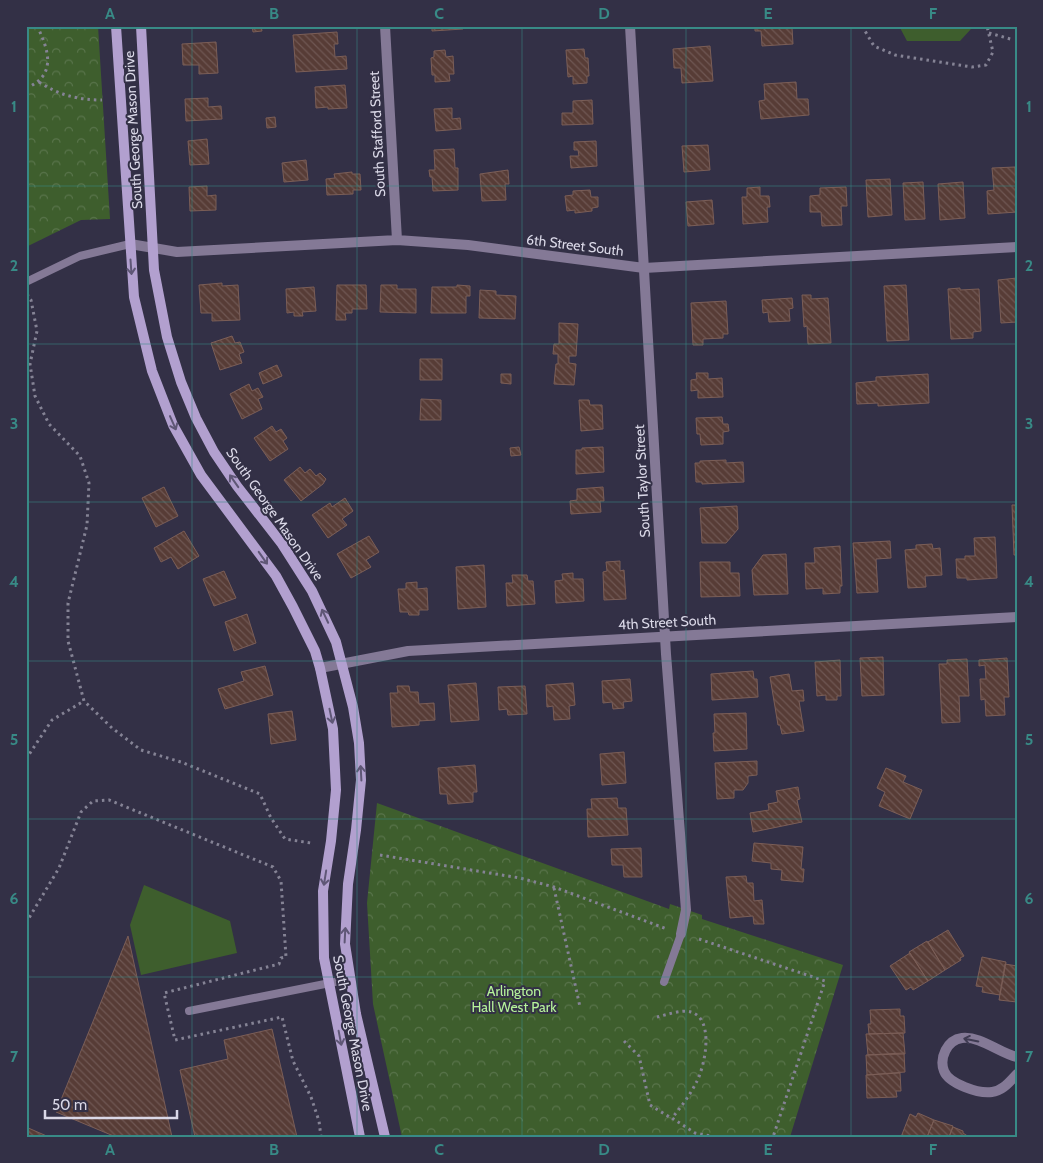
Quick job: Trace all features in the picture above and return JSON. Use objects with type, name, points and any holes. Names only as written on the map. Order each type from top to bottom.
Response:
[{"type":"main road","name":"South George Mason Drive","points":[[116,26],[134,297],[152,371],[173,425],[201,476],[276,576],[315,651],[320,668],[333,729],[336,790],[323,891],[324,958],[360,1137]]},
{"type":"main road","name":"South George Mason Drive","points":[[141,26],[153,249],[158,292],[167,337],[181,382],[196,418],[214,452],[237,486],[299,568],[323,613],[336,642],[353,707],[359,743],[361,780],[347,893],[345,944],[356,1014],[385,1137]]},
{"type":"street","name":"South Stafford Street","points":[[385,26],[397,240]]},
{"type":"street","name":"South Taylor Street","points":[[630,26],[664,636],[686,910],[681,934]]},
{"type":"street","name":"6th Street South","points":[[130,244],[177,252],[397,240],[468,246],[644,268],[1017,247]]},
{"type":"street","name":"4th Street South","points":[[320,668],[408,651],[1017,617]]},
{"type":"street","points":[[1017,1056],[972,1038],[961,1038],[947,1047],[943,1057],[945,1072],[950,1079],[972,1090],[992,1092],[1003,1088],[1017,1074]]},
{"type":"lane","points":[[26,282],[80,256],[130,244]]},
{"type":"lane","points":[[664,982],[681,934]]},
{"type":"lane","points":[[189,1011],[350,979]]},
{"type":"path","points":[[26,88],[39,82],[46,71],[48,57],[46,45],[37,26]]},
{"type":"path","points":[[862,26],[874,46],[895,55],[972,67],[986,65],[993,52],[988,26]]},
{"type":"path","points":[[989,33],[1014,40]]},
{"type":"path","points":[[39,82],[54,91],[74,98],[102,100]]},
{"type":"path","points":[[26,292],[31,300],[37,331],[30,364],[35,396],[50,424],[80,456],[89,483],[87,525],[68,603],[68,641],[84,701],[112,728],[141,750],[181,762],[260,794],[271,818],[285,839],[311,843]]},
{"type":"path","points":[[26,759],[52,720],[84,701]]},
{"type":"path","points":[[26,923],[59,868],[81,812],[93,801],[109,800],[273,867],[281,881],[286,956],[281,958],[279,964],[164,993],[175,1040],[282,1017],[293,1061],[311,1096],[319,1121],[321,1137]]},
{"type":"path","points":[[380,855],[520,878],[554,887],[667,929]]},
{"type":"path","points":[[554,887],[580,1007]]},
{"type":"path","points":[[699,939],[824,981],[773,1137]]},
{"type":"path","points":[[657,1017],[691,1012],[700,1017],[705,1026],[706,1038],[702,1069],[696,1082],[672,1118]]},
{"type":"path","points":[[624,1041],[639,1056],[650,1105],[695,1134],[715,1137]]},
{"type":"green space","points":[[26,26],[98,26],[110,219],[81,220],[26,247]]},
{"type":"green space","points":[[899,26],[971,26],[971,29],[960,41],[907,41]]},
{"type":"green space","name":"Arlington Hall West Park","points":[[377,803],[669,909],[670,904],[702,915],[702,919],[843,965],[790,1137],[402,1137],[373,1004],[367,903]]},
{"type":"green space","points":[[144,885],[230,921],[237,953],[141,975],[130,925]]},
{"type":"building","points":[[252,26],[261,26],[262,31],[253,32]]},
{"type":"building","points":[[432,26],[463,26],[463,29],[432,31]]},
{"type":"building","points":[[755,26],[805,27],[792,28],[793,44],[762,46],[761,31],[755,31]]},
{"type":"building","points":[[337,32],[338,44],[334,44],[335,57],[346,56],[347,69],[296,72],[293,35]]},
{"type":"building","points":[[216,42],[218,73],[199,74],[199,65],[183,65],[182,44]]},
{"type":"building","points":[[710,46],[713,81],[682,83],[681,68],[674,68],[673,49]]},
{"type":"building","points":[[584,49],[585,58],[588,58],[589,76],[587,76],[587,83],[573,84],[573,76],[568,77],[566,50]]},
{"type":"building","points":[[445,50],[446,57],[453,56],[454,74],[449,74],[450,81],[435,82],[435,75],[432,75],[431,58],[434,57],[434,51]]},
{"type":"building","points":[[796,82],[797,99],[808,99],[809,115],[761,119],[759,101],[765,100],[764,84]]},
{"type":"building","points":[[345,85],[347,108],[316,108],[315,87]]},
{"type":"building","points":[[208,98],[208,107],[221,106],[222,119],[186,121],[185,99]]},
{"type":"building","points":[[592,100],[593,124],[562,125],[562,113],[573,113],[573,101]]},
{"type":"building","points":[[452,108],[452,119],[460,118],[461,129],[436,131],[434,109]]},
{"type":"building","points":[[275,117],[276,127],[267,128],[266,118]]},
{"type":"building","points":[[207,139],[209,164],[190,165],[188,141]]},
{"type":"building","points":[[596,141],[597,166],[571,168],[570,156],[579,156],[578,150],[574,150],[574,142]]},
{"type":"building","points":[[708,145],[710,170],[684,172],[682,146]]},
{"type":"building","points":[[454,149],[455,168],[458,168],[458,190],[433,191],[432,177],[430,177],[429,170],[435,170],[434,150]]},
{"type":"building","points":[[306,160],[308,180],[284,182],[282,163]]},
{"type":"building","points":[[1015,167],[1017,212],[988,214],[987,191],[994,190],[992,168]]},
{"type":"building","points":[[508,170],[509,184],[505,184],[506,200],[482,201],[480,174]]},
{"type":"building","points":[[352,172],[352,174],[360,174],[361,190],[353,190],[353,194],[327,195],[326,179],[335,178],[334,174]]},
{"type":"building","points":[[890,179],[892,215],[868,217],[866,180]]},
{"type":"building","points":[[923,182],[925,219],[905,220],[903,183]]},
{"type":"building","points":[[963,182],[965,218],[940,220],[938,184]]},
{"type":"building","points":[[207,186],[207,196],[216,195],[216,210],[190,211],[189,187]]},
{"type":"building","points":[[760,187],[760,196],[769,196],[770,207],[767,207],[768,222],[743,224],[742,197],[747,197],[747,188]]},
{"type":"building","points":[[846,187],[847,206],[841,206],[842,225],[822,226],[821,212],[810,212],[810,196],[820,195],[820,188]]},
{"type":"building","points":[[590,190],[591,197],[598,197],[598,207],[592,208],[592,211],[575,213],[575,210],[567,211],[565,196],[573,195],[573,191]]},
{"type":"building","points":[[712,200],[714,224],[688,226],[686,202]]},
{"type":"building","points":[[1017,278],[1017,322],[1001,323],[998,280]]},
{"type":"building","points":[[222,283],[222,286],[238,285],[240,320],[212,321],[212,313],[201,313],[199,285]]},
{"type":"building","points":[[337,285],[366,285],[367,309],[352,309],[352,313],[345,313],[346,320],[336,320]]},
{"type":"building","points":[[381,285],[397,285],[397,289],[416,289],[416,313],[380,312]]},
{"type":"building","points":[[457,285],[470,286],[470,296],[466,296],[466,313],[431,313],[432,287],[457,287]]},
{"type":"building","points":[[906,285],[909,340],[887,341],[884,286]]},
{"type":"building","points":[[314,287],[316,311],[302,312],[303,316],[294,316],[294,312],[287,313],[286,289]]},
{"type":"building","points":[[960,288],[960,290],[979,289],[981,331],[973,332],[973,338],[951,339],[948,289]]},
{"type":"building","points":[[480,290],[496,291],[496,295],[516,296],[515,319],[479,318]]},
{"type":"building","points":[[802,295],[811,295],[811,299],[828,298],[831,343],[808,344],[807,326],[804,327]]},
{"type":"building","points":[[792,298],[793,308],[789,309],[790,321],[769,322],[768,312],[763,313],[762,300]]},
{"type":"building","points":[[726,301],[728,334],[723,334],[723,338],[703,339],[703,345],[693,345],[691,303]]},
{"type":"building","points":[[559,323],[578,324],[576,356],[569,356],[569,363],[576,364],[574,385],[554,384],[558,354],[553,354],[554,344],[559,344]]},
{"type":"building","points":[[232,336],[235,343],[240,342],[244,352],[239,354],[242,363],[220,370],[211,343]]},
{"type":"building","points":[[420,359],[442,359],[442,380],[420,380]]},
{"type":"building","points":[[277,365],[282,376],[263,384],[259,373]]},
{"type":"building","points":[[696,373],[708,373],[708,379],[722,378],[723,397],[698,398],[698,390],[691,391],[691,380],[697,379]]},
{"type":"building","points":[[501,374],[511,374],[511,384],[501,383]]},
{"type":"building","points":[[928,374],[929,403],[878,406],[878,403],[857,404],[856,383],[876,381],[876,377]]},
{"type":"building","points":[[249,384],[252,391],[258,388],[263,397],[258,399],[262,409],[242,419],[230,394]]},
{"type":"building","points":[[421,399],[441,400],[441,420],[420,420]]},
{"type":"building","points":[[579,400],[589,400],[590,405],[602,405],[603,429],[581,431]]},
{"type":"building","points":[[722,417],[723,424],[728,424],[729,431],[723,432],[723,444],[701,445],[700,434],[697,434],[696,418]]},
{"type":"building","points":[[272,426],[276,432],[281,429],[287,438],[283,441],[288,449],[270,461],[254,438]]},
{"type":"building","points":[[519,447],[521,455],[511,456],[510,448]]},
{"type":"building","points":[[603,447],[604,472],[576,474],[576,450]]},
{"type":"building","points":[[726,460],[726,463],[743,462],[744,482],[702,484],[702,482],[696,482],[695,463],[700,463],[700,461]]},
{"type":"building","points":[[300,467],[305,473],[310,469],[316,476],[320,473],[326,479],[323,484],[301,501],[284,480]]},
{"type":"building","points":[[164,487],[178,516],[156,527],[142,498]]},
{"type":"building","points":[[603,487],[604,501],[600,501],[601,512],[571,514],[570,501],[577,500],[577,489]]},
{"type":"building","points":[[345,498],[353,511],[342,519],[347,525],[328,538],[312,515],[330,503],[332,507]]},
{"type":"building","points":[[1012,505],[1017,505],[1017,555],[1014,555]]},
{"type":"building","points":[[737,506],[738,529],[726,543],[702,543],[700,508]]},
{"type":"building","points":[[184,531],[199,556],[178,569],[171,557],[161,562],[154,548]]},
{"type":"building","points":[[369,536],[379,552],[366,560],[371,567],[351,578],[337,554]]},
{"type":"building","points":[[995,537],[997,578],[967,580],[967,578],[957,578],[956,559],[965,559],[965,556],[975,556],[974,538]]},
{"type":"building","points":[[890,541],[891,558],[876,559],[878,592],[857,593],[853,543]]},
{"type":"building","points":[[932,544],[933,549],[940,548],[942,575],[925,576],[926,587],[908,588],[905,550],[916,549],[916,545]]},
{"type":"building","points":[[840,546],[842,586],[840,586],[840,593],[823,594],[823,588],[806,589],[805,563],[815,563],[814,548]]},
{"type":"building","points":[[786,554],[788,594],[754,595],[752,570],[763,555]]},
{"type":"building","points":[[620,561],[620,571],[624,570],[626,599],[604,600],[603,572],[607,571],[606,562]]},
{"type":"building","points":[[700,562],[730,562],[730,573],[739,573],[740,596],[701,597]]},
{"type":"building","points":[[484,565],[486,607],[458,609],[456,567]]},
{"type":"building","points":[[224,571],[236,598],[214,606],[203,579]]},
{"type":"building","points":[[573,573],[573,579],[583,579],[584,601],[556,603],[555,581],[563,580],[562,574]]},
{"type":"building","points":[[512,575],[527,575],[528,581],[533,581],[535,604],[507,606],[506,583],[513,583]]},
{"type":"building","points":[[417,582],[417,589],[427,588],[428,610],[419,610],[419,615],[409,615],[408,612],[400,612],[398,589],[406,589],[406,583]]},
{"type":"building","points":[[247,614],[256,643],[234,651],[225,622]]},
{"type":"building","points":[[883,657],[884,695],[862,696],[860,658]]},
{"type":"building","points":[[1007,658],[1009,697],[1004,697],[1005,715],[986,716],[985,699],[981,700],[980,679],[986,679],[985,665],[979,666],[979,660]]},
{"type":"building","points":[[967,659],[969,696],[959,696],[960,722],[942,723],[939,664],[947,664],[947,660]]},
{"type":"building","points":[[840,660],[841,696],[837,696],[837,700],[826,700],[826,695],[817,696],[815,662]]},
{"type":"building","points":[[265,666],[273,695],[225,709],[218,689],[244,681],[241,672]]},
{"type":"building","points":[[753,671],[754,679],[757,679],[758,697],[712,700],[711,674]]},
{"type":"building","points":[[789,674],[792,691],[803,690],[804,701],[799,701],[804,731],[782,734],[780,725],[778,725],[770,677]]},
{"type":"building","points":[[630,679],[632,701],[623,702],[624,708],[613,709],[612,702],[603,703],[602,681]]},
{"type":"building","points":[[476,683],[479,720],[451,722],[448,685]]},
{"type":"building","points":[[573,683],[575,705],[569,706],[570,719],[554,720],[553,706],[547,707],[546,685]]},
{"type":"building","points":[[397,686],[409,686],[410,692],[418,692],[419,704],[434,703],[435,720],[419,721],[419,725],[392,727],[390,693],[398,693]]},
{"type":"building","points":[[525,686],[527,714],[508,715],[507,709],[499,710],[498,687]]},
{"type":"building","points":[[292,711],[296,740],[271,744],[268,714]]},
{"type":"building","points":[[746,713],[747,749],[714,751],[714,714]]},
{"type":"building","points":[[624,752],[626,783],[602,785],[600,754]]},
{"type":"building","points":[[757,761],[757,775],[748,776],[748,783],[743,790],[734,790],[734,798],[717,799],[715,763]]},
{"type":"building","points":[[475,765],[477,792],[473,792],[473,802],[448,804],[447,794],[440,794],[438,768]]},
{"type":"building","points":[[886,768],[906,776],[903,782],[922,790],[910,819],[879,806],[885,792],[877,788]]},
{"type":"building","points":[[798,787],[800,799],[797,800],[802,822],[753,832],[750,813],[769,810],[768,804],[778,802],[776,791]]},
{"type":"building","points":[[617,798],[618,808],[626,808],[628,835],[588,837],[587,809],[592,809],[591,799]]},
{"type":"building","points":[[754,843],[803,847],[801,869],[804,869],[803,882],[781,880],[782,870],[771,869],[771,863],[752,861]]},
{"type":"building","points":[[641,848],[642,877],[624,877],[623,865],[612,865],[611,849]]},
{"type":"building","points":[[746,876],[747,883],[753,883],[754,901],[762,900],[764,924],[754,924],[753,916],[730,918],[726,877]]},
{"type":"building","points":[[948,930],[964,956],[945,970],[928,942]]},
{"type":"building","points":[[128,936],[172,1137],[116,1137],[56,1112]]},
{"type":"building","points":[[927,941],[945,970],[928,981],[909,952]]},
{"type":"building","points":[[910,953],[928,981],[913,990],[911,987],[906,990],[890,966]]},
{"type":"building","points":[[982,957],[1006,962],[1000,995],[982,992],[983,987],[976,986]]},
{"type":"building","points":[[1005,964],[1017,966],[1017,1002],[999,1000]]},
{"type":"building","points":[[900,1009],[900,1016],[904,1016],[905,1033],[869,1034],[868,1024],[871,1024],[870,1010]]},
{"type":"building","points":[[272,1029],[297,1137],[195,1137],[180,1070],[228,1059],[224,1040]]},
{"type":"building","points":[[903,1033],[905,1054],[868,1055],[866,1034]]},
{"type":"building","points":[[904,1053],[905,1072],[867,1075],[866,1055]]},
{"type":"building","points":[[900,1073],[901,1091],[896,1091],[897,1097],[867,1098],[866,1075]]},
{"type":"building","points":[[918,1113],[934,1120],[927,1137],[901,1137],[910,1114],[916,1117]]},
{"type":"building","points":[[934,1120],[953,1126],[949,1137],[927,1137]]},
{"type":"building","points":[[26,1127],[49,1137],[26,1137]]},
{"type":"building","points":[[953,1127],[963,1131],[969,1137],[949,1137]]}]
